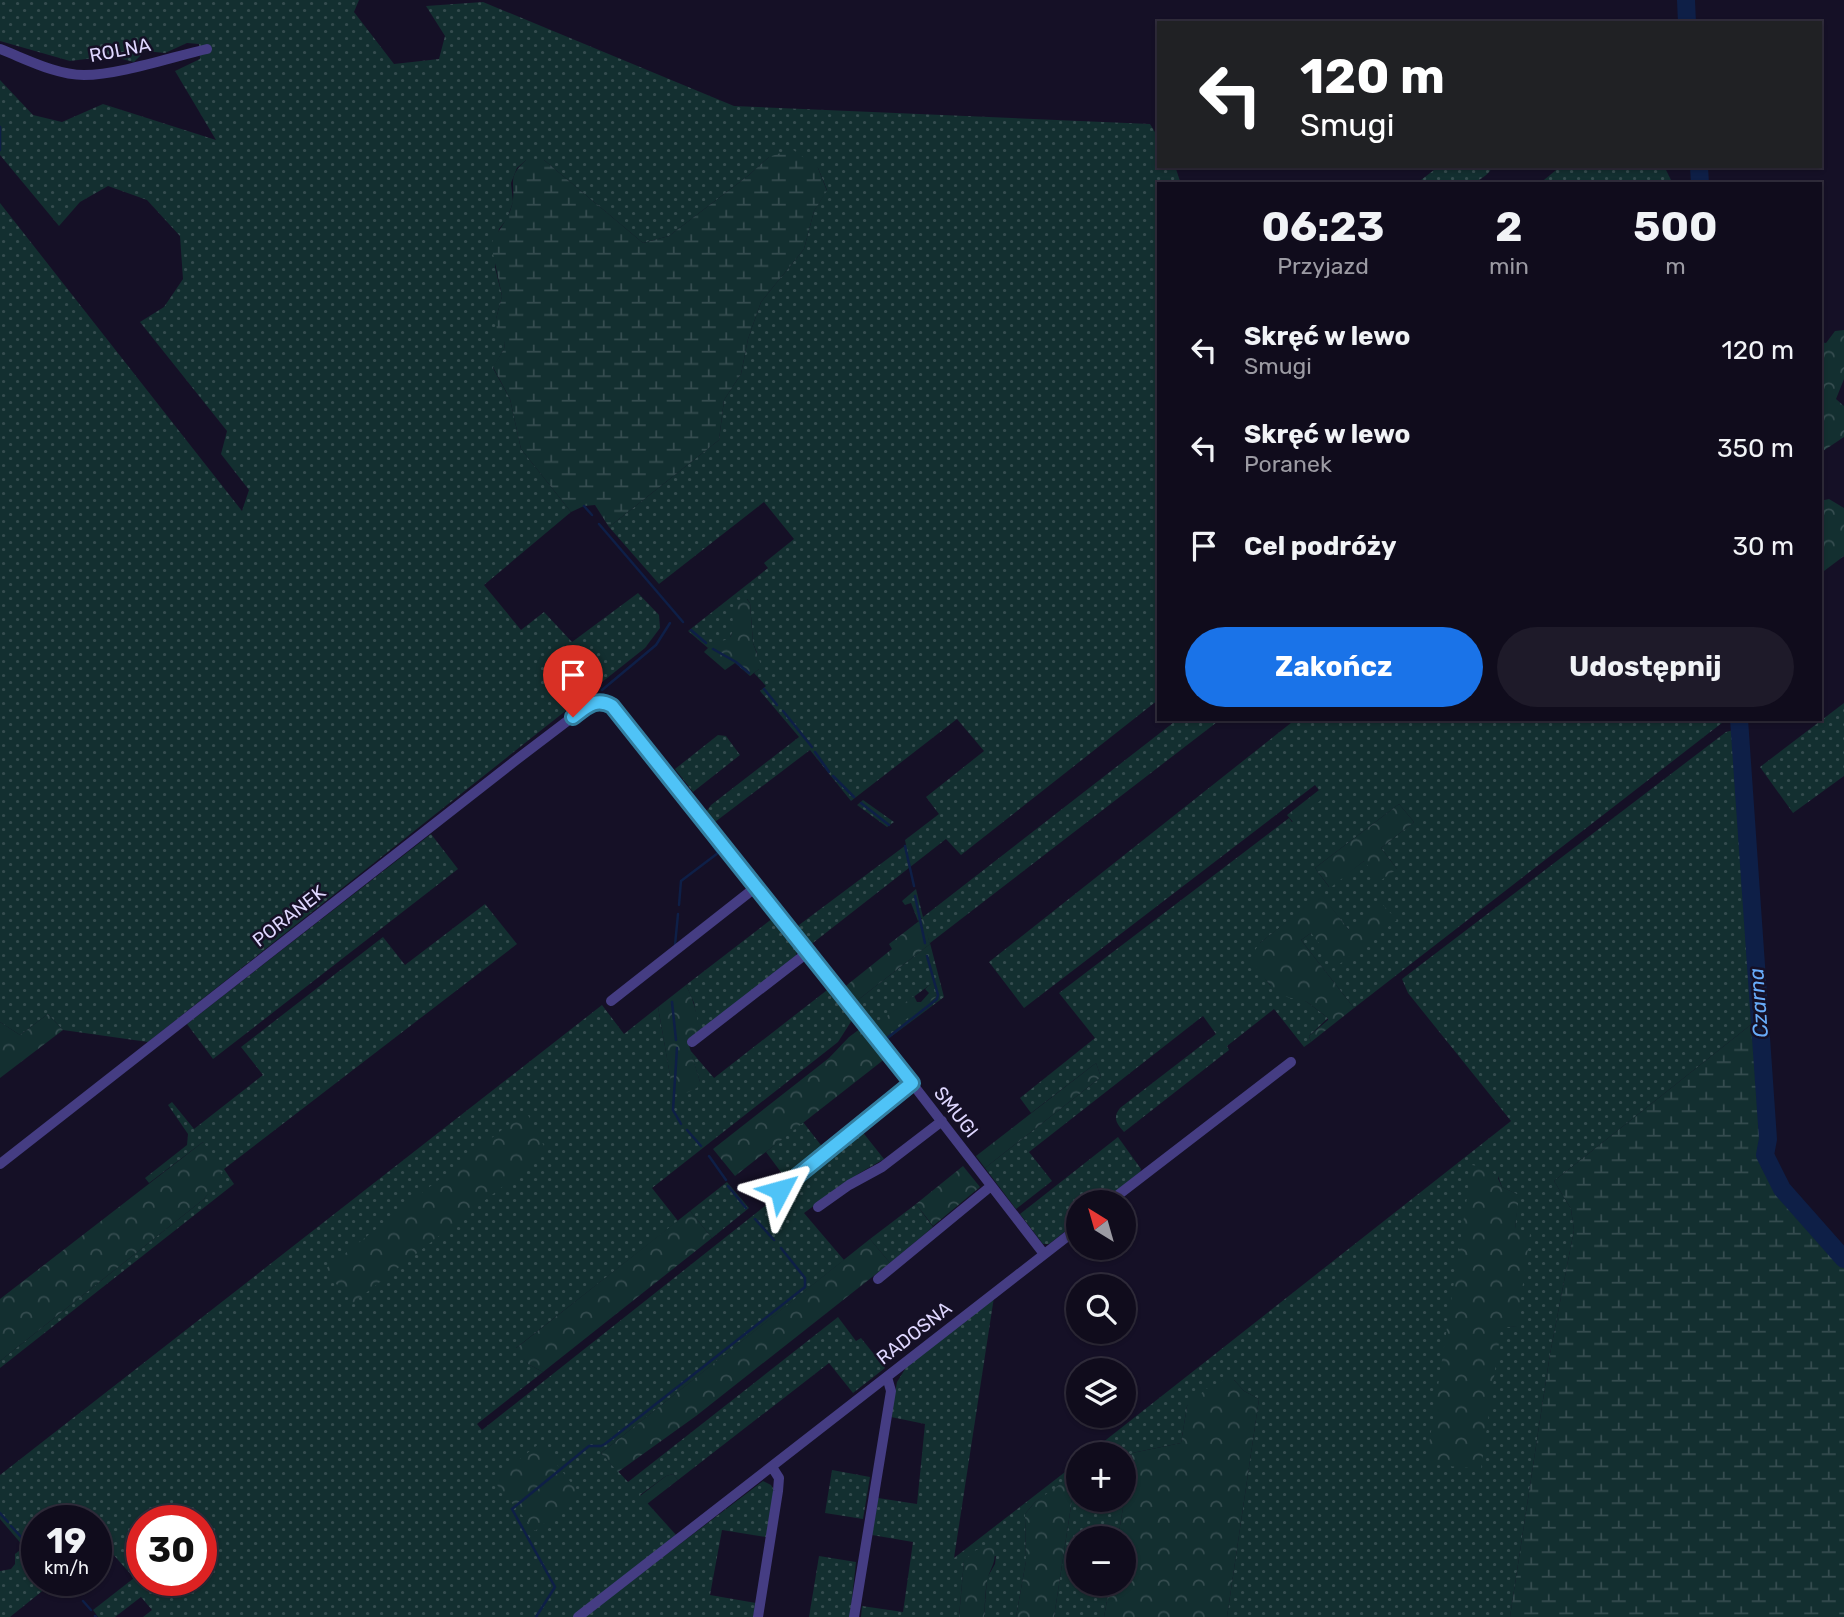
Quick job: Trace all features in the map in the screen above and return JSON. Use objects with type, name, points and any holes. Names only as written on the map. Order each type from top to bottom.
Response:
[{"type":"street","name":"ROLNA","points":[[0,49],[83,75],[105,73],[207,49]]},
{"type":"street","name":"SMUGI","points":[[602,701],[618,712],[1044,1254]]},
{"type":"street","name":"PORANEK","points":[[0,1164],[520,757],[591,703],[602,701]]},
{"type":"street","points":[[611,1001],[755,887]]},
{"type":"street","points":[[692,1042],[807,953]]},
{"type":"street","points":[[1125,1190],[1291,1062]]},
{"type":"street","points":[[780,1190],[912,1083]]},
{"type":"street","points":[[818,1208],[849,1185],[882,1167],[942,1121]]},
{"type":"street","points":[[878,1279],[991,1186]]},
{"type":"street","name":"RADOSNA","points":[[578,1617],[1066,1237]]},
{"type":"street","points":[[853,1617],[891,1391],[887,1377]]},
{"type":"street","points":[[758,1617],[778,1491],[779,1478],[772,1467]]},
{"type":"green space","points":[[0,0],[359,0],[354,12],[394,64],[439,59],[445,36],[426,6],[483,2],[734,106],[1150,124],[1157,135],[1157,168],[1176,168],[1180,182],[1157,182],[1157,701],[961,855],[946,839],[809,946],[795,928],[906,845],[905,840],[939,814],[926,797],[984,751],[957,719],[851,801],[810,750],[715,822],[706,812],[711,805],[799,737],[760,691],[766,686],[754,673],[759,669],[753,643],[750,603],[747,599],[729,640],[708,648],[688,631],[768,568],[764,563],[794,539],[764,502],[659,584],[609,527],[719,440],[724,400],[741,374],[748,339],[761,302],[804,249],[814,211],[827,190],[818,168],[769,157],[669,236],[643,243],[544,160],[526,160],[517,168],[511,183],[513,202],[507,219],[499,229],[495,267],[502,296],[496,319],[505,343],[493,368],[510,399],[521,449],[571,512],[484,585],[521,630],[544,612],[572,642],[638,593],[659,615],[660,628],[645,648],[148,1042],[63,1030],[48,1014],[20,1035],[0,1022],[0,203],[242,511],[249,490],[221,454],[227,431],[140,322],[164,307],[183,279],[180,236],[147,200],[108,186],[80,202],[59,226],[0,155],[0,80],[33,115],[62,122],[103,104],[216,140],[175,71],[200,59],[199,44],[187,43],[165,53],[145,51],[134,62],[110,56],[70,61],[0,41]]},
{"type":"green space","points":[[792,149],[818,168],[827,191],[814,211],[804,249],[761,302],[748,339],[741,374],[724,400],[719,440],[609,527],[595,505],[584,506],[571,512],[521,449],[510,399],[493,367],[505,343],[497,332],[496,319],[502,296],[491,244],[510,210],[516,172],[526,160],[544,160],[643,243],[669,236],[769,157]]},
{"type":"green space","points":[[1436,168],[1492,168],[1473,182],[1419,182]]},
{"type":"green space","points":[[1559,168],[1665,168],[1672,182],[1541,182]]},
{"type":"green space","points":[[1844,330],[1844,379],[1836,399],[1844,406],[1844,437],[1822,452],[1822,342],[1826,343],[1835,331]]},
{"type":"green space","points":[[1829,499],[1844,508],[1844,556],[1822,572],[1822,501]]},
{"type":"green space","points":[[744,596],[750,603],[753,643],[761,665],[750,676],[735,663],[725,670],[704,652],[711,645],[730,637],[732,608]]},
{"type":"green space","points":[[1844,703],[1844,776],[1793,813],[1760,767]]},
{"type":"green space","points":[[1175,721],[1218,721],[930,943],[944,997],[884,1042],[854,1003],[930,944],[922,918],[918,921],[911,903],[905,905],[902,901],[916,889],[923,917]],"holes":[[[931,984],[936,997],[877,1024]]]},
{"type":"green space","points":[[1293,721],[1724,721],[1354,1008],[1301,940],[1311,933],[1349,930],[1321,895],[1260,943],[1264,977],[1270,985],[1307,1002],[1328,1018],[1309,1036],[1311,1042],[1304,1047],[1274,1009],[1227,1046],[1229,1050],[1124,1132],[1116,1121],[1120,1108],[1216,1034],[1203,1016],[1029,1152],[1052,1181],[1016,1209],[985,1168],[1101,1077],[1096,1063],[1031,1113],[1020,1098],[1095,1038],[1059,993],[1289,818],[1292,822],[1324,797],[1315,785],[1024,1008],[989,962]],"holes":[[[1399,804],[1414,822],[1381,848],[1397,869],[1364,861],[1329,887],[1315,868]]]},
{"type":"green space","points":[[1737,729],[1751,935],[1753,1023],[1554,1181],[1571,1209],[1574,1230],[1550,1354],[1510,1617],[1227,1617],[1259,1399],[1244,1391],[1234,1380],[1187,1406],[1181,1443],[1136,1452],[1136,1442],[1103,1442],[1121,1428],[1136,1428],[1136,1416],[1511,1121],[1408,993],[1402,979],[1726,732]],"holes":[[[1498,1176],[1502,1187],[1518,1195],[1515,1229],[1517,1326],[1501,1327]]]},
{"type":"green space","points":[[718,735],[726,736],[740,755],[693,792],[675,769]]},
{"type":"green space","points":[[1319,790],[1325,797],[1293,822],[1287,815]]},
{"type":"green space","points":[[863,800],[894,822],[887,827],[857,805]]},
{"type":"green space","points":[[1399,804],[1414,822],[1381,848],[1397,869],[1380,881],[1364,861],[1330,888],[1315,868]]},
{"type":"green space","points":[[431,834],[458,869],[213,1059],[187,1024]]},
{"type":"green space","points":[[1321,894],[1349,930],[1382,904],[1397,920],[1337,966],[1311,933],[1301,940],[1354,1008],[1311,1042],[1309,1036],[1328,1018],[1307,1002],[1287,997],[1275,990],[1259,972],[1253,960],[1253,953],[1260,943]]},
{"type":"green space","points":[[485,904],[517,944],[224,1169],[234,1184],[0,1368],[0,1361],[204,1199],[209,1192],[212,1179],[203,1142],[149,1183],[145,1178],[187,1145],[188,1134],[168,1105],[172,1102],[194,1129],[263,1075],[241,1047],[383,937],[405,965]]},
{"type":"green space","points":[[773,918],[797,947],[796,957],[699,1033],[694,1003],[686,985]]},
{"type":"green space","points":[[923,918],[930,944],[854,1003],[842,989],[892,949],[889,944]]},
{"type":"green space","points":[[932,983],[936,997],[885,1035],[876,1024],[914,996],[917,1002],[921,1002],[929,993],[925,989]]},
{"type":"green space","points":[[686,985],[698,1021],[699,1033],[688,1042],[700,1082],[697,1088],[682,1095],[672,1087],[658,1007]]},
{"type":"green space","points":[[831,987],[854,1017],[838,1042],[652,1188],[678,1221],[516,1348],[528,1364],[543,1372],[477,1424],[482,1430],[861,1130],[884,1159],[858,1174],[804,1213],[844,1260],[601,1453],[628,1482],[838,1317],[856,1341],[861,1338],[885,1368],[853,1393],[829,1363],[678,1480],[673,1474],[666,1476],[640,1495],[677,1536],[573,1617],[143,1617],[152,1610],[141,1597],[115,1617],[98,1617],[93,1610],[126,1584],[126,1596],[217,1596],[217,1505],[126,1505],[126,1569],[112,1553],[112,1505],[21,1505],[21,1544],[0,1519],[0,1475],[602,1005],[624,1034],[658,1007],[670,1075],[700,1082],[690,1050],[714,1078]]},
{"type":"green space","points":[[48,1014],[63,1030],[0,1078],[0,1022],[20,1035]]},
{"type":"green space","points":[[1753,1023],[1761,1167],[1780,1197],[1844,1267],[1844,1617],[1510,1617],[1550,1354],[1574,1230],[1571,1209],[1554,1181]]},
{"type":"green space","points":[[861,1028],[886,1058],[735,1176],[713,1149],[829,1058]]},
{"type":"green space","points":[[1096,1063],[1101,1077],[985,1168],[976,1156]]},
{"type":"green space","points":[[526,1111],[547,1152],[353,1303],[324,1270]]},
{"type":"green space","points":[[803,1122],[824,1149],[786,1179],[766,1152]]},
{"type":"green space","points":[[1118,1137],[1141,1169],[1117,1190],[1066,1190],[1066,1231],[1049,1244],[1043,1244],[1020,1214]]},
{"type":"green space","points":[[203,1142],[224,1170],[204,1199],[0,1361],[0,1299]]},
{"type":"green space","points":[[1472,1165],[1491,1171],[1502,1187],[1519,1195],[1515,1229],[1530,1234],[1517,1326],[1501,1328],[1481,1469],[1426,1464]]},
{"type":"green space","points":[[963,1166],[980,1187],[933,1226],[916,1204]]},
{"type":"green space","points":[[727,1182],[749,1208],[712,1238],[690,1211]]},
{"type":"green space","points":[[916,1204],[933,1227],[890,1263],[870,1239]]},
{"type":"green space","points":[[690,1211],[712,1238],[543,1372],[528,1364],[515,1349]]},
{"type":"green space","points":[[870,1239],[890,1263],[696,1416],[618,1472],[601,1453]]},
{"type":"green space","points":[[994,1297],[954,1558],[1066,1471],[1066,1482],[1035,1502],[1025,1514],[1026,1561],[1016,1617],[984,1617],[987,1578],[995,1564],[996,1556],[964,1561],[959,1617],[861,1617],[862,1606],[903,1612],[913,1542],[872,1535],[878,1498],[917,1504],[925,1424],[891,1417],[897,1382],[907,1366]]},
{"type":"green space","points":[[1224,1380],[1234,1380],[1244,1391],[1259,1399],[1227,1617],[1104,1617],[1108,1596],[1136,1596],[1136,1526],[1120,1526],[1122,1512],[1136,1512],[1136,1452],[1181,1443],[1187,1406],[1206,1389]]},
{"type":"green space","points":[[540,1443],[580,1494],[535,1531],[493,1480]]},
{"type":"green space","points":[[832,1470],[870,1477],[863,1519],[825,1513]]},
{"type":"green space","points":[[673,1474],[678,1480],[647,1504],[640,1496],[666,1476]]},
{"type":"green space","points":[[1066,1480],[1066,1512],[1070,1512],[1054,1617],[1016,1617],[1026,1561],[1025,1514],[1035,1502]]},
{"type":"green space","points":[[763,1481],[774,1490],[766,1537],[722,1530],[710,1595],[756,1603],[753,1617],[584,1617]]},
{"type":"green space","points":[[1070,1512],[1122,1512],[1120,1526],[1068,1526]]},
{"type":"green space","points":[[1066,1539],[1066,1596],[1108,1596],[1104,1617],[1054,1617]]},
{"type":"green space","points":[[993,1547],[994,1561],[987,1581],[984,1617],[959,1617],[964,1561],[976,1550]]},
{"type":"green space","points":[[21,1549],[21,1596],[36,1596],[10,1617],[0,1617],[0,1571],[11,1569],[15,1564],[15,1554]]},
{"type":"green space","points":[[819,1556],[856,1562],[850,1617],[809,1617]]},
{"type":"waterway","name":"Czarna","points":[[1686,0],[1687,21]]},
{"type":"waterway","points":[[0,127],[0,150]]},
{"type":"waterway","name":"Czarna","points":[[1699,168],[1700,182]]},
{"type":"waterway","points":[[584,506],[592,515]]},
{"type":"waterway","points":[[599,524],[683,622]]},
{"type":"waterway","points":[[602,690],[656,645],[670,623]]},
{"type":"waterway","points":[[691,630],[706,643]]},
{"type":"waterway","points":[[713,649],[749,673]]},
{"type":"waterway","points":[[764,689],[777,705]]},
{"type":"waterway","points":[[783,711],[812,747]]},
{"type":"waterway","points":[[610,714],[623,730]]},
{"type":"waterway","name":"Czarna","points":[[1739,721],[1768,1139],[1765,1155],[1782,1189],[1844,1259]]},
{"type":"waterway","points":[[637,746],[654,768]]},
{"type":"waterway","points":[[815,752],[829,772]]},
{"type":"waterway","points":[[833,776],[854,797]]},
{"type":"waterway","points":[[664,781],[703,832]]},
{"type":"waterway","points":[[861,803],[889,825]]},
{"type":"waterway","points":[[679,905],[681,881],[718,853],[710,841]]},
{"type":"waterway","points":[[905,846],[914,886]]},
{"type":"waterway","points":[[915,896],[925,943]]},
{"type":"waterway","points":[[675,945],[678,914]]},
{"type":"waterway","points":[[875,1025],[886,1039],[937,999],[927,956]]},
{"type":"waterway","points":[[672,1002],[676,1040]]},
{"type":"waterway","points":[[677,1048],[673,1110],[681,1124]]},
{"type":"waterway","points":[[687,1130],[701,1146]]},
{"type":"waterway","points":[[709,1156],[726,1180]]},
{"type":"waterway","points":[[728,1186],[746,1208]]},
{"type":"waterway","points":[[755,1219],[774,1240]]},
{"type":"waterway","points":[[536,1617],[555,1587],[512,1509],[589,1446],[605,1444],[805,1287],[805,1278],[781,1248]]},
{"type":"waterway","points":[[0,1513],[8,1522]]},
{"type":"waterway","points":[[11,1526],[21,1537]]},
{"type":"waterway","points":[[83,1601],[91,1610]]},
{"type":"route","points":[[573,717],[597,701],[612,706],[912,1083],[780,1190]]}]
